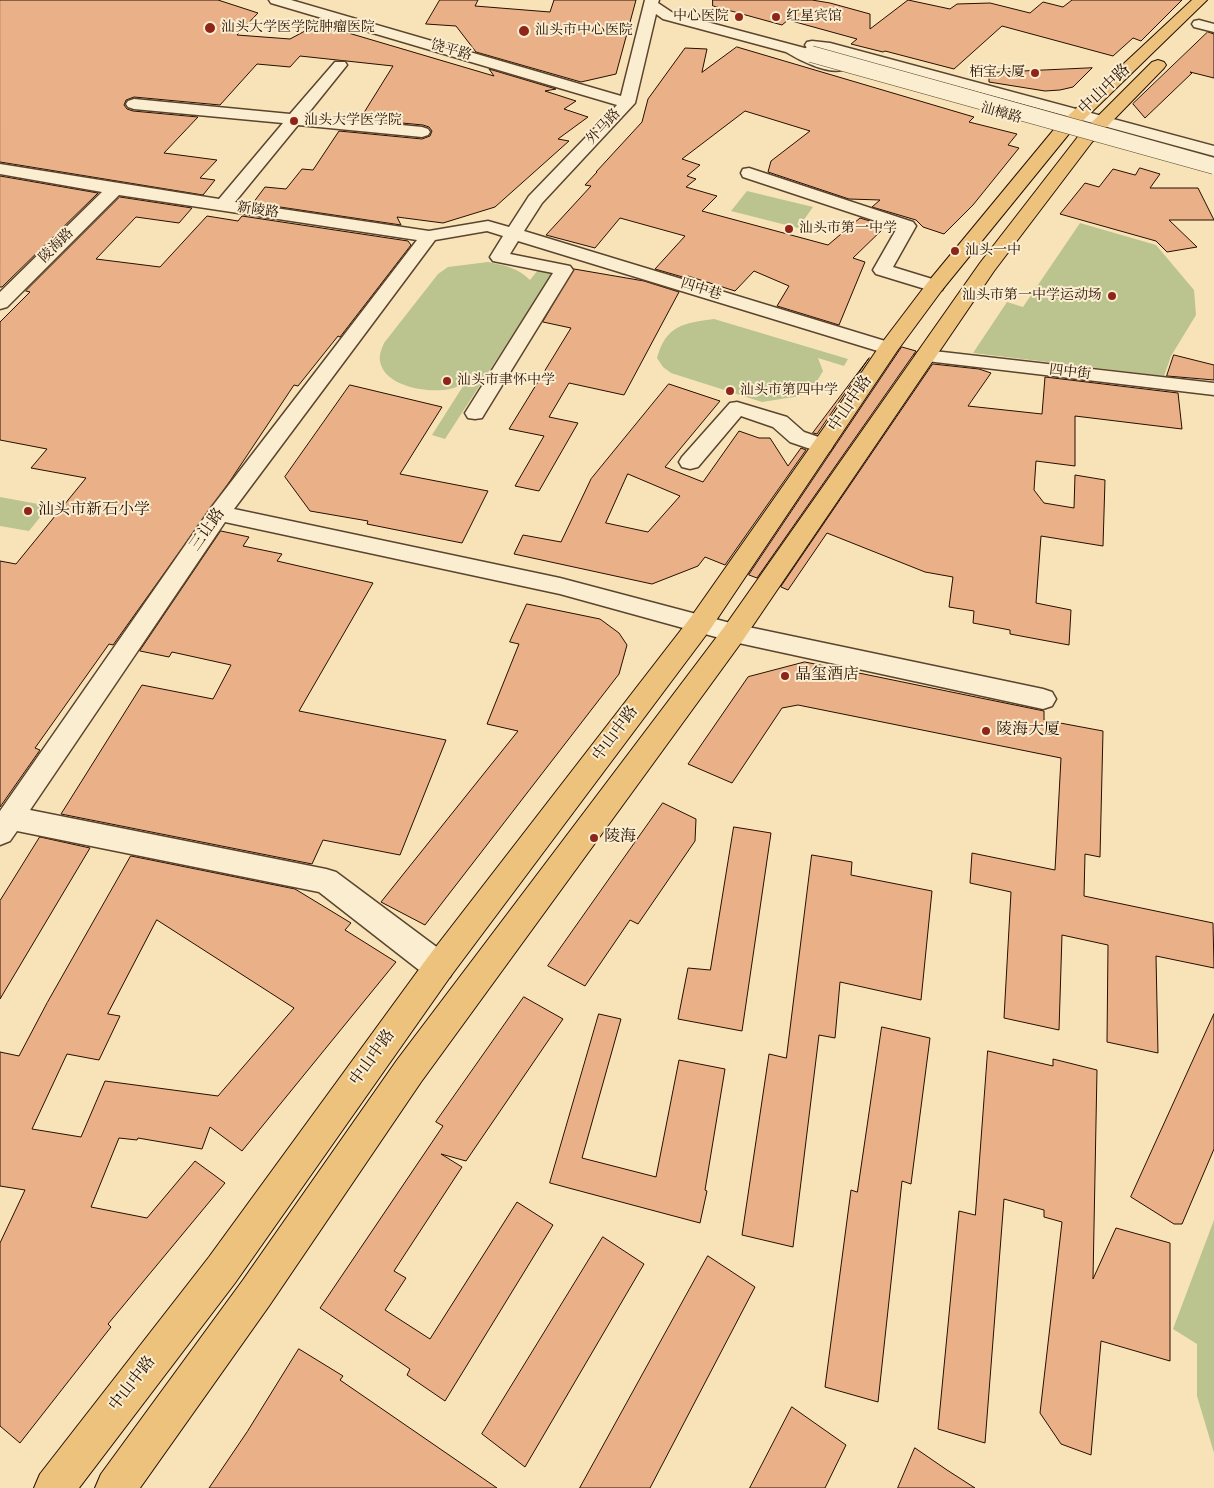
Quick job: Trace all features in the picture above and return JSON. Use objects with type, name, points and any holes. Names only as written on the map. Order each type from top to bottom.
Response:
[{"type":"main road","name":"中山中路","points":[[54,1488],[222,1270],[439,967],[700,624],[888,348],[935,286],[1200,0]]},
{"type":"main road","points":[[1185,38],[1207,22]]},
{"type":"main road","name":"中山中路","points":[[115,1488],[256,1293],[415,1063],[734,633],[1083,126],[1171,51]]},
{"type":"street","name":"饶平路","points":[[276,0],[627,103]]},
{"type":"street","name":"汕樟路","points":[[671,0],[673,5],[686,12],[792,46],[825,46],[1083,126],[1214,173]]},
{"type":"street","name":"外马路","points":[[475,413],[564,270],[498,257],[535,200],[627,103],[652,2]]},
{"type":"street","name":"汕樟路","points":[[652,2],[668,16],[792,46],[1214,160]]},
{"type":"street","name":"汕樟路","points":[[792,46],[806,58],[1083,126],[1214,151]]},
{"type":"street","name":"汕樟路","points":[[814,52],[1214,166]]},
{"type":"street","points":[[223,205],[340,65]]},
{"type":"street","points":[[134,104],[422,132]]},
{"type":"street","name":"新陵路","points":[[0,169],[115,189],[429,236],[488,226],[515,232]]},
{"type":"street","points":[[749,173],[907,226],[882,270],[935,286]]},
{"type":"street","name":"陵海路","points":[[0,303],[115,189]]},
{"type":"street","name":"四中巷","points":[[515,232],[888,348]]},
{"type":"street","name":"三让路","points":[[5,825],[219,513],[429,236]]},
{"type":"street","name":"四中街","points":[[925,356],[1214,389]]},
{"type":"street","points":[[690,462],[736,408],[780,422],[797,436],[822,446]]},
{"type":"street","points":[[219,513],[560,586],[734,633],[1043,699]]},
{"type":"street","points":[[5,825],[326,882],[439,967]]},
{"type":"green space","points":[[747,191],[813,207],[798,228],[731,211]]},
{"type":"green space","name":"汕头市第一中学运动场","points":[[1080,223],[1156,245],[1194,290],[1196,315],[1171,356],[1164,376],[973,353],[1007,302],[1023,307]]},
{"type":"green space","points":[[488,262],[516,270],[530,280],[538,270],[552,274],[445,439],[432,435],[465,383],[452,389],[426,390],[399,383],[385,372],[380,362],[380,354],[384,343],[438,274],[448,267]]},
{"type":"green space","points":[[714,319],[848,359],[844,366],[818,358],[823,371],[813,388],[800,396],[762,402],[671,373],[663,367],[657,358],[665,339],[671,332],[685,324]]},
{"type":"green space","points":[[0,497],[49,506],[29,531],[0,526]]},
{"type":"green space","points":[[1214,1220],[1214,1453],[1197,1396],[1197,1344],[1173,1329]]},
{"type":"building","points":[[0,0],[218,0],[258,13],[237,35],[290,39],[318,24],[494,76],[489,69],[556,89],[545,91],[576,101],[564,109],[588,117],[558,139],[569,141],[495,207],[443,223],[397,217],[401,225],[253,203],[265,187],[286,189],[302,169],[313,170],[339,131],[422,139],[430,136],[432,131],[429,127],[423,125],[360,119],[393,66],[300,56],[290,67],[257,64],[220,105],[134,97],[126,100],[124,105],[127,109],[133,111],[198,117],[164,153],[217,160],[200,178],[215,180],[203,195],[0,162]]},
{"type":"building","name":"汕头市中心医院","points":[[440,0],[478,0],[475,6],[550,12],[554,0],[636,0],[616,74],[581,82],[476,52],[456,26],[426,24]]},
{"type":"building","points":[[713,0],[812,0],[830,3],[870,14],[870,29],[908,0],[950,9],[957,4],[990,3],[1030,13],[1043,2],[1063,7],[1072,0],[1182,0],[1141,41],[1133,38],[1113,56],[1002,26],[954,69],[851,44],[857,39],[788,20],[782,25],[713,6]]},
{"type":"building","points":[[1208,32],[1214,34],[1214,78],[1190,72],[1192,73],[1145,118],[1133,104]]},
{"type":"building","points":[[737,47],[974,117],[969,122],[1017,134],[1008,145],[1019,148],[973,205],[944,234],[923,227],[916,220],[872,207],[880,200],[849,199],[768,172],[771,161],[810,131],[745,111],[682,159],[700,165],[687,176],[696,179],[686,187],[717,196],[702,211],[828,245],[860,218],[886,226],[853,258],[865,262],[839,325],[777,306],[789,286],[754,271],[735,291],[688,276],[686,278],[655,269],[685,236],[620,218],[595,248],[546,235],[591,186],[585,185],[596,172],[642,122],[648,99],[685,48],[707,49],[702,72]]},
{"type":"building","name":"栢宝大厦","points":[[1092,68],[1073,87],[1060,90],[1045,91],[989,82],[989,73]]},
{"type":"building","points":[[1140,168],[1160,174],[1150,188],[1198,188],[1214,220],[1169,220],[1197,247],[1167,252],[1156,241],[1060,214],[1085,183],[1099,187],[1113,169],[1135,175]]},
{"type":"building","points":[[0,176],[98,193],[2,287],[0,287]]},
{"type":"building","points":[[120,197],[192,208],[179,223],[136,217],[96,259],[160,267],[207,216],[238,221],[242,216],[408,241],[411,245],[340,337],[338,336],[298,386],[294,385],[230,481],[113,645],[109,644],[35,748],[40,750],[0,807],[0,561],[16,564],[86,478],[31,468],[47,449],[0,440],[0,322],[30,292],[26,291]]},
{"type":"building","points":[[574,269],[644,281],[679,292],[624,395],[569,383],[549,417],[578,423],[539,491],[515,486],[544,436],[509,429],[571,328],[543,322]]},
{"type":"building","points":[[902,347],[916,351],[757,578],[749,575]]},
{"type":"building","points":[[1174,355],[1214,365],[1214,380],[1167,376]]},
{"type":"building","points":[[869,358],[817,434],[813,433]]},
{"type":"building","points":[[933,364],[979,369],[991,373],[968,406],[1042,414],[1045,377],[1178,393],[1182,429],[1075,416],[1075,466],[1036,461],[1034,490],[1044,503],[1074,508],[1075,475],[1105,480],[1103,546],[1041,536],[1036,603],[1071,610],[1069,645],[1010,634],[1010,630],[973,623],[974,611],[949,607],[953,577],[925,572],[827,533],[788,590],[781,587]]},
{"type":"building","points":[[669,384],[720,401],[665,467],[703,482],[739,431],[759,438],[770,438],[788,466],[801,448],[806,450],[725,565],[705,557],[698,566],[652,584],[514,554],[523,535],[561,542],[591,479]],"holes":[[[628,474],[680,496],[648,532],[606,523]]]},
{"type":"building","points":[[350,385],[442,407],[400,474],[488,491],[462,543],[367,524],[368,521],[310,511],[285,477]]},
{"type":"building","points":[[221,531],[249,537],[243,546],[282,554],[277,561],[373,583],[299,711],[446,740],[400,855],[323,840],[312,864],[61,814],[142,685],[213,699],[231,665],[172,652],[169,657],[140,651]]},
{"type":"building","points":[[527,604],[600,619],[619,633],[627,645],[619,674],[425,925],[381,902],[518,731],[487,724],[519,644],[510,642]]},
{"type":"building","points":[[805,662],[1044,711],[1044,720],[1103,731],[1100,857],[1085,854],[1084,896],[1213,923],[1214,968],[1156,956],[1158,1053],[1107,1042],[1108,945],[1062,935],[1059,1030],[1004,1018],[1011,892],[970,883],[972,853],[1055,870],[1061,758],[798,705],[782,708],[732,783],[688,764],[748,677]]},
{"type":"building","points":[[663,803],[696,819],[695,841],[638,924],[630,920],[585,986],[548,966]]},
{"type":"building","points":[[734,827],[771,833],[742,1031],[678,1019],[688,968],[710,970]]},
{"type":"building","points":[[40,837],[90,848],[0,999],[0,901]]},
{"type":"building","points":[[812,855],[852,862],[851,875],[932,891],[921,1000],[840,982],[835,1038],[819,1035],[793,1247],[742,1235],[769,1054],[786,1058]]},
{"type":"building","points":[[131,856],[295,889],[351,923],[345,930],[396,962],[242,1151],[210,1127],[202,1149],[138,1138],[137,1140],[119,1138],[91,1207],[147,1218],[195,1161],[225,1183],[108,1324],[111,1327],[20,1443],[0,1426],[0,1243],[25,1190],[0,1186],[0,1052],[19,1056]],"holes":[[[157,920],[294,1008],[218,1096],[105,1081],[81,1137],[32,1129],[67,1054],[99,1060],[120,1016],[108,1014]]]},
{"type":"building","points":[[524,997],[563,1019],[466,1161],[441,1154],[462,1167],[394,1271],[406,1278],[385,1310],[430,1339],[517,1202],[553,1225],[445,1401],[407,1375],[410,1369],[320,1308],[443,1126],[436,1122]]},
{"type":"building","points":[[599,1014],[621,1019],[582,1158],[656,1177],[679,1060],[725,1069],[705,1190],[707,1191],[700,1223],[550,1183]]},
{"type":"building","points":[[1214,1014],[1214,1149],[1182,1224],[1174,1224],[1131,1197]]},
{"type":"building","points":[[882,1027],[930,1038],[911,1184],[902,1181],[878,1402],[825,1387],[851,1190],[857,1192]]},
{"type":"building","points":[[988,1051],[1053,1066],[1053,1059],[1097,1070],[1093,1279],[1116,1228],[1170,1243],[1170,1361],[1101,1341],[1091,1455],[1061,1444],[1040,1413],[1062,1222],[1044,1217],[1044,1210],[1004,1199],[985,1443],[938,1429],[959,1211],[975,1215]]},
{"type":"building","points":[[603,1237],[644,1264],[525,1467],[482,1434]]},
{"type":"building","points":[[708,1256],[755,1287],[650,1488],[580,1488]]},
{"type":"building","points":[[299,1349],[343,1376],[340,1380],[497,1488],[209,1488]]},
{"type":"building","points":[[792,1407],[846,1445],[825,1488],[750,1488]]},
{"type":"building","points":[[915,1448],[947,1470],[975,1488],[898,1488]]},
{"type":"place","name":"中心医院","points":[[739,17]]},
{"type":"place","name":"红星宾馆","points":[[776,17]]},
{"type":"place","name":"汕头大学医学院肿瘤医院","points":[[210,28]]},
{"type":"place","name":"汕头市中心医院","points":[[524,31]]},
{"type":"place","name":"栢宝大厦","points":[[1035,73]]},
{"type":"place","name":"汕头大学医学院","points":[[294,121]]},
{"type":"place","name":"汕头市第一中学","points":[[789,229]]},
{"type":"place","name":"汕头一中","points":[[955,251]]},
{"type":"place","name":"汕头市第一中学运动场","points":[[1112,296]]},
{"type":"place","name":"汕头市聿怀中学","points":[[447,381]]},
{"type":"place","name":"汕头市第四中学","points":[[730,391]]},
{"type":"place","name":"汕头市新石小学","points":[[28,511]]},
{"type":"place","name":"晶玺酒店","points":[[785,676]]},
{"type":"place","name":"陵海大厦","points":[[986,731]]},
{"type":"place","name":"陵海","points":[[594,838]]}]
